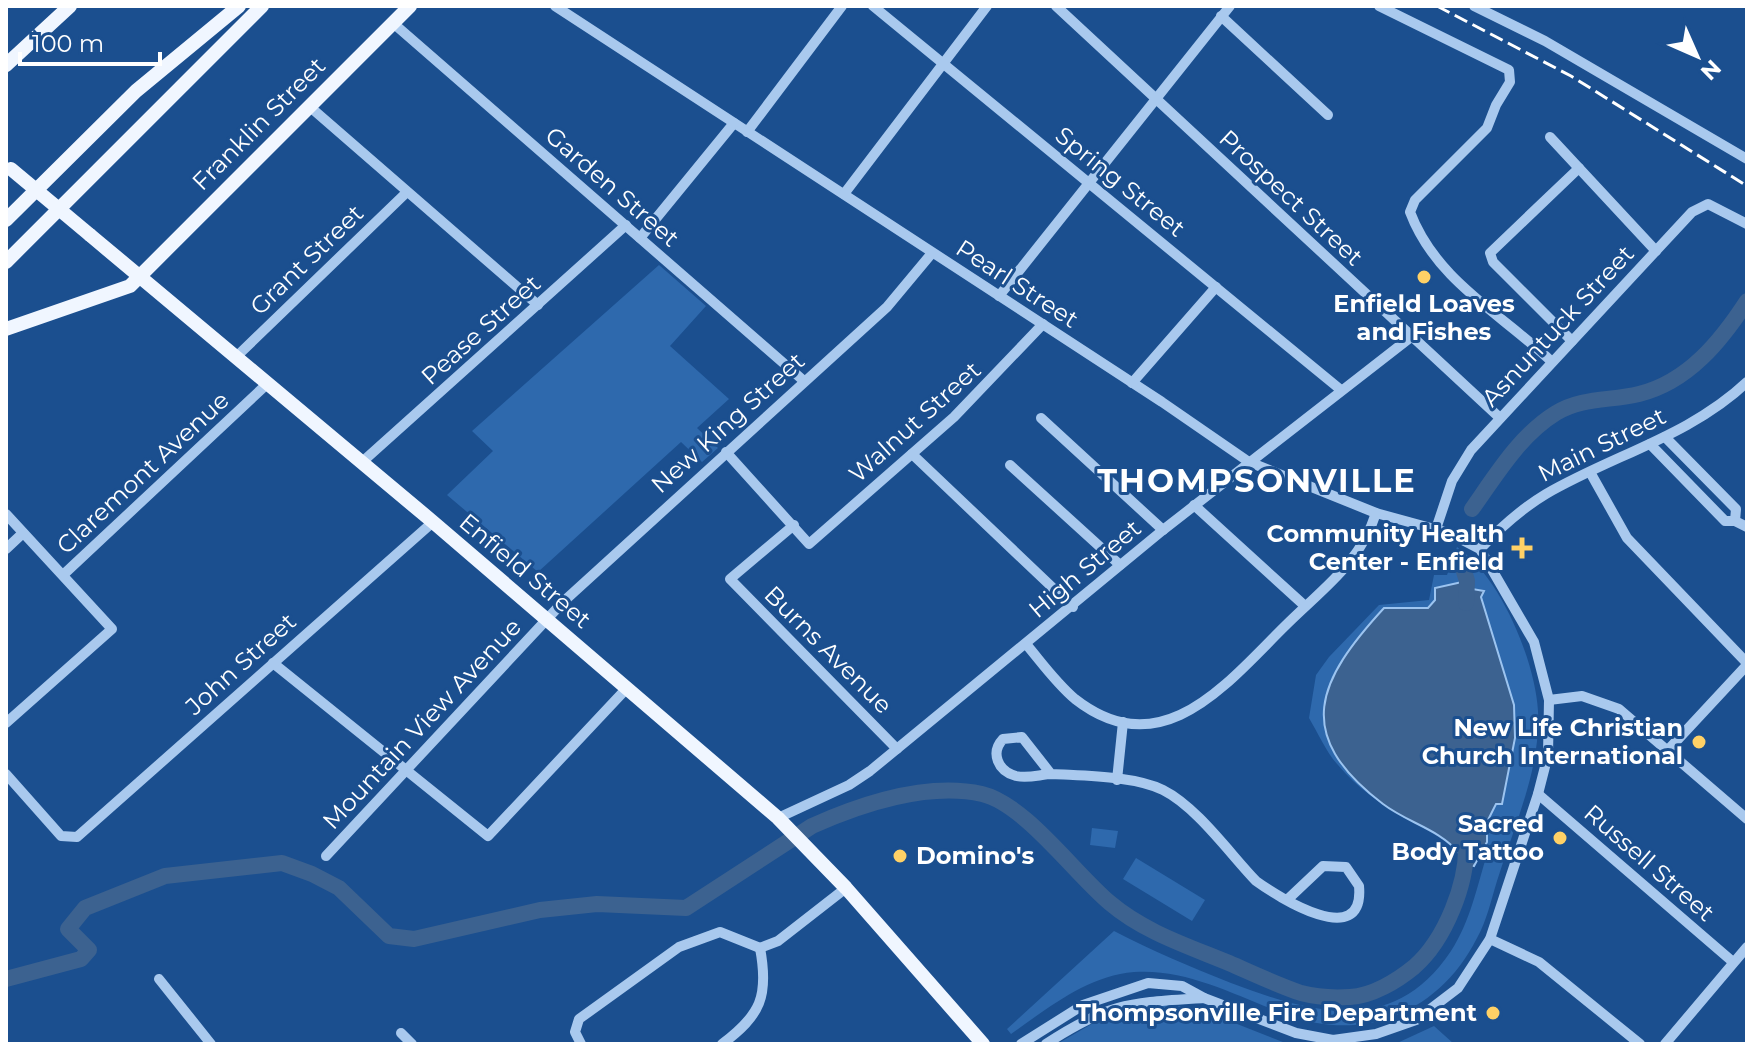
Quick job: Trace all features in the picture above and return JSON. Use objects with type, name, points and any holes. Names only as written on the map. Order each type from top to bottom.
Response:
[{"type":"main road","points":[[6,65],[70,6]]},
{"type":"main road","points":[[6,220],[147,81],[239,6]]},
{"type":"main road","points":[[6,262],[262,6]]},
{"type":"main road","name":"Franklin Street","points":[[6,329],[122,290],[141,276],[410,6]]},
{"type":"main road","name":"Enfield Street","points":[[8,167],[433,522],[778,818],[846,888],[983,1044]]},
{"type":"street","name":"Pearl Street","points":[[555,6],[1249,462],[1376,513],[1464,538],[1480,549]]},
{"type":"street","points":[[747,132],[842,6]]},
{"type":"street","name":"Spring Street","points":[[873,6],[1341,390]]},
{"type":"street","points":[[844,194],[987,6]]},
{"type":"street","name":"Prospect Street","points":[[1056,6],[1500,418]]},
{"type":"street","points":[[999,296],[1230,6]]},
{"type":"street","points":[[1379,6],[1509,70],[1510,82],[1487,128],[1415,200],[1410,212],[1449,275],[1552,362]]},
{"type":"street","points":[[1474,6],[1545,41],[1747,159]]},
{"type":"street","points":[[1221,16],[1328,115]]},
{"type":"street","name":"Garden Street","points":[[393,23],[804,381]]},
{"type":"street","points":[[309,106],[538,305]]},
{"type":"street","points":[[640,238],[734,123]]},
{"type":"street","points":[[1550,137],[1656,251]]},
{"type":"street","points":[[1572,341],[1493,262],[1490,253],[1579,168]]},
{"type":"street","name":"Grant Street","points":[[236,357],[407,192]]},
{"type":"street","name":"Asnuntuck Street","points":[[1436,529],[1454,475],[1471,450],[1703,204],[1714,206],[1747,224]]},
{"type":"street","name":"Pease Street","points":[[361,463],[626,225]]},
{"type":"street","name":"New King Street","points":[[547,619],[887,307],[932,253]]},
{"type":"street","points":[[1132,383],[1216,287]]},
{"type":"street","name":"Walnut Street","points":[[794,525],[809,544],[976,396],[1043,324]]},
{"type":"street","name":"High Street","points":[[778,818],[849,785],[897,749],[1194,505],[1411,337]]},
{"type":"street","name":"Main Street","points":[[1480,549],[1533,502],[1665,437],[1713,410],[1747,382]]},
{"type":"street","name":"Claremont Avenue","points":[[6,723],[112,629],[63,575],[267,384]]},
{"type":"street","points":[[1041,418],[1163,530]]},
{"type":"street","points":[[1665,437],[1736,509],[1735,521]]},
{"type":"street","points":[[1650,444],[1725,521],[1735,521],[1747,527]]},
{"type":"street","points":[[726,452],[794,525]]},
{"type":"street","points":[[912,454],[1073,607]]},
{"type":"street","points":[[1010,465],[1120,565]]},
{"type":"street","points":[[1590,472],[1627,538],[1747,664],[1668,750]]},
{"type":"street","points":[[1194,505],[1305,606]]},
{"type":"street","points":[[1026,644],[1075,698],[1099,714],[1123,722],[1157,723],[1191,712],[1223,687],[1359,555],[1376,513]]},
{"type":"street","points":[[6,514],[63,575]]},
{"type":"street","name":"John Street","points":[[6,774],[61,836],[77,837],[433,522]]},
{"type":"street","name":"Burns Avenue","points":[[794,525],[730,579],[897,749]]},
{"type":"street","points":[[6,549],[23,533]]},
{"type":"street","points":[[1021,1044],[1083,1005],[1135,986],[1171,983],[1187,987],[1204,998],[1296,1033],[1333,1040],[1376,1034],[1416,1020],[1445,1001],[1469,975],[1490,939],[1548,755],[1549,700],[1534,642],[1480,549]]},
{"type":"street","name":"Mountain View Avenue","points":[[326,856],[547,619]]},
{"type":"street","points":[[273,663],[488,836],[627,688]]},
{"type":"street","points":[[1549,700],[1570,695],[1610,704],[1747,819]]},
{"type":"street","points":[[1117,780],[1123,722]]},
{"type":"street","points":[[1051,774],[1022,737],[1003,739],[998,746],[998,763],[1009,773],[1027,777],[1051,774],[1117,780],[1168,793],[1256,881],[1287,900],[1318,915],[1338,919],[1356,905],[1359,886],[1350,870],[1329,865],[1318,868],[1287,900]]},
{"type":"street","name":"Russell Street","points":[[1538,794],[1733,962]]},
{"type":"street","points":[[581,1044],[575,1032],[579,1019],[679,947],[720,932],[760,948],[778,941],[846,888]]},
{"type":"street","points":[[1490,939],[1539,962],[1640,1044]]},
{"type":"street","points":[[1665,1044],[1747,947]]},
{"type":"street","points":[[722,1044],[755,1015],[762,998],[760,948]]},
{"type":"street","points":[[159,979],[211,1044]]},
{"type":"street","points":[[1046,1044],[1090,1017],[1122,1005],[1204,998]]},
{"type":"street","points":[[401,1033],[412,1044]]},
{"type":"shaded area","points":[[659,265],[706,306],[670,346],[729,399],[697,428],[718,448],[702,462],[681,442],[538,572],[447,495],[493,451],[472,431]]},
{"type":"shaded area","points":[[1457,547],[1473,560],[1487,578],[1512,621],[1530,668],[1538,711],[1538,733],[1531,776],[1484,924],[1462,963],[1443,984],[1399,1014],[1374,1022],[1347,1025],[1290,1016],[1194,979],[1134,972],[1084,987],[1011,1034],[1007,1029],[1114,931],[1231,983],[1320,1009],[1349,1011],[1377,1007],[1403,997],[1428,979],[1451,951],[1463,928],[1487,854],[1406,819],[1369,795],[1334,760],[1309,718],[1316,675],[1329,657],[1379,605],[1429,600],[1434,575],[1447,575]]},
{"type":"shaded area","points":[[1471,580],[1472,589],[1484,591],[1481,597],[1514,705],[1515,738],[1502,804],[1496,804],[1487,822],[1487,842],[1474,866],[1459,862],[1459,853],[1451,845],[1393,811],[1354,778],[1335,754],[1325,730],[1324,707],[1330,683],[1343,659],[1384,608],[1428,608],[1435,600],[1435,588]]},
{"type":"shaded area","points":[[1092,828],[1118,831],[1115,848],[1090,845]]},
{"type":"shaded area","points":[[1136,858],[1205,900],[1192,921],[1123,879]]},
{"type":"shaded area","points":[[1163,1004],[1199,1009],[1288,1044],[1057,1044],[1109,1014]]},
{"type":"shaded area","points":[[1434,1026],[1454,1044],[1395,1044]]},
{"type":"waterway","points":[[1472,509],[1510,456],[1543,422],[1576,404],[1639,394],[1673,380],[1702,358],[1747,301]]},
{"type":"waterway","points":[[1462,565],[1467,581],[1466,603]]},
{"type":"waterway","points":[[6,979],[81,959],[89,950],[68,929],[85,908],[165,876],[282,863],[339,888],[389,936],[414,939],[540,910],[597,904],[686,908],[812,826],[895,797],[961,791],[982,794],[1015,811],[1110,903],[1152,930],[1301,993],[1350,997],[1384,987],[1425,956],[1445,926],[1459,892],[1466,842]]},
{"type":"railway","points":[[1437,6],[1571,76],[1747,186]]},
{"type":"place","name":"Enfield Loaves and Fishes","points":[[1424,277]]},
{"type":"place","name":"Community Health Center - Enfield","points":[[1522,548]]},
{"type":"place","name":"New Life Christian Church International","points":[[1699,742]]},
{"type":"place","name":"Sacred Body Tattoo","points":[[1560,838]]},
{"type":"place","name":"Domino's","points":[[900,856]]},
{"type":"place","name":"Thompsonville Fire Department","points":[[1493,1013]]},
{"type":"district","name":"THOMPSONVILLE","points":[[1257,481]]}]
